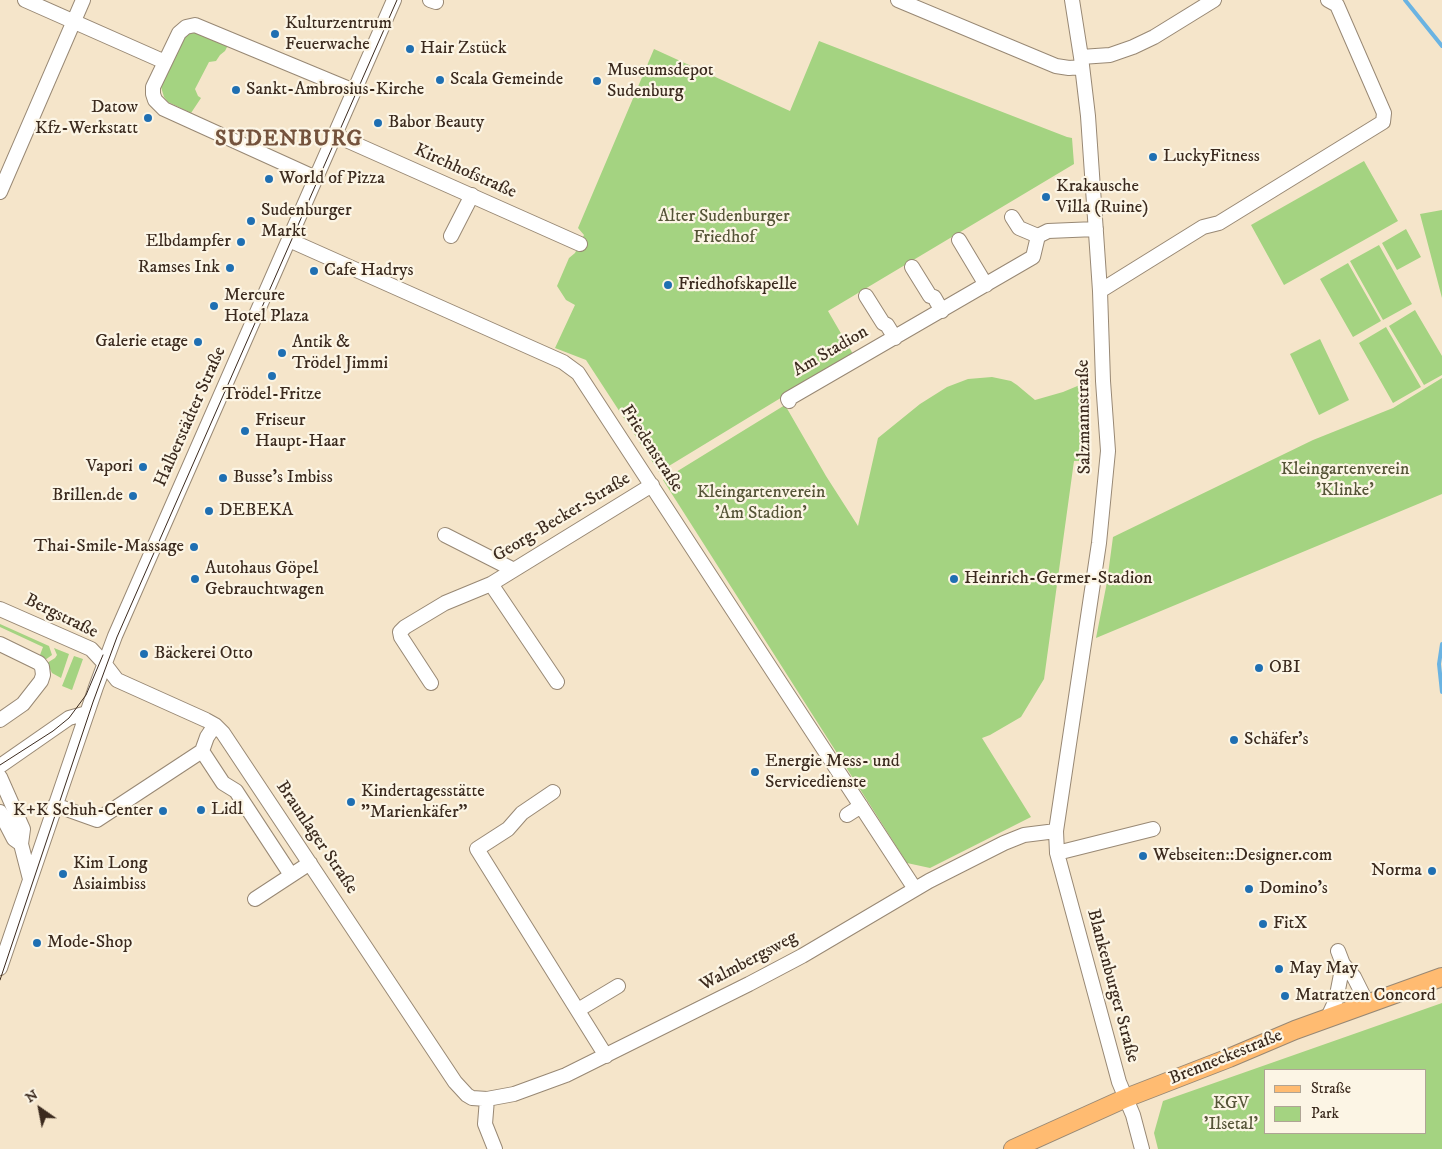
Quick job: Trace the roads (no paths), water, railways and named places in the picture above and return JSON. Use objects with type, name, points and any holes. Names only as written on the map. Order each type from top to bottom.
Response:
[{"type":"main road","name":"Brenneckestraße","points":[[1013,1149],[1126,1098],[1328,1017],[1442,977]]},
{"type":"street","points":[[25,0],[165,62]]},
{"type":"street","points":[[0,192],[83,0]]},
{"type":"street","name":"Halberstädter Straße","points":[[0,968],[104,663],[394,0]]},
{"type":"street","points":[[898,0],[1056,66],[1068,68],[1133,47],[1154,38],[1214,0]]},
{"type":"street","name":"Salzmannstraße","points":[[1056,831],[1099,543],[1108,451],[1102,382],[1103,348],[1096,229],[1082,62],[1072,0]]},
{"type":"street","points":[[1100,291],[1203,227],[1219,222],[1383,122],[1384,113],[1334,2]]},
{"type":"street","points":[[316,178],[160,107],[152,89],[179,33],[186,27],[195,25],[354,92]]},
{"type":"street","name":"Kirchhofstraße","points":[[335,135],[580,244]]},
{"type":"street","points":[[451,236],[472,195]]},
{"type":"street","points":[[1012,217],[1019,228],[1038,236],[1048,231],[1096,229]]},
{"type":"street","name":"Am Stadion","points":[[788,400],[1033,257],[1038,236]]},
{"type":"street","name":"Friedenstraße","points":[[289,240],[572,368],[586,383],[915,889]]},
{"type":"street","points":[[959,240],[986,285]]},
{"type":"street","points":[[912,267],[942,311]]},
{"type":"street","name":"Am Stadion","points":[[866,296],[895,338]]},
{"type":"street","name":"Georg-Becker-Straße","points":[[431,683],[401,637],[400,632],[405,627],[446,603],[491,584],[652,485]]},
{"type":"street","points":[[445,534],[514,570]]},
{"type":"street","name":"Georg-Becker-Straße","points":[[491,584],[557,682]]},
{"type":"street","name":"Bergstraße","points":[[0,609],[91,649],[104,663]]},
{"type":"street","points":[[0,644],[41,664],[43,671],[41,680],[28,699],[0,720]]},
{"type":"street","name":"Braunlager Straße","points":[[104,663],[117,680],[215,725],[223,733],[455,1082]]},
{"type":"street","points":[[0,766],[69,718],[87,713]]},
{"type":"street","points":[[55,805],[97,820],[202,751],[207,737],[215,725]]},
{"type":"street","points":[[202,751],[223,783],[236,791],[291,875]]},
{"type":"street","points":[[0,777],[23,829],[21,844],[30,880]]},
{"type":"street","points":[[553,792],[522,813],[508,829],[477,849],[606,1056]]},
{"type":"street","points":[[847,816],[861,806]]},
{"type":"street","points":[[0,812],[14,839],[21,844]]},
{"type":"street","points":[[1057,853],[1098,847],[1153,829]]},
{"type":"street","name":"Blankenburger Straße","points":[[1056,831],[1057,853],[1119,1082],[1133,1115],[1142,1149]]},
{"type":"street","name":"Walmbergsweg","points":[[455,1082],[472,1098],[486,1099],[514,1094],[545,1084],[606,1056],[787,964],[915,889],[1018,837],[1031,833],[1056,831]]},
{"type":"street","points":[[255,899],[310,863]]},
{"type":"street","points":[[1328,1017],[1336,1000],[1340,958],[1354,977],[1367,1003]]},
{"type":"street","points":[[578,1010],[618,986]]},
{"type":"street","points":[[486,1099],[486,1124],[495,1149]]},
{"type":"waterway","points":[[1405,0],[1442,46]]},
{"type":"waterway","points":[[1442,644],[1439,664],[1442,692]]},
{"type":"tram line","points":[[0,980],[93,702],[117,637],[397,0]]},
{"type":"tram line","points":[[0,765],[53,731],[69,718],[86,695],[103,655]]},
{"type":"place","name":"Kulturzentrum Feuerwache","points":[[275,34]]},
{"type":"place","name":"Hair Zstück","points":[[410,49]]},
{"type":"place","name":"Scala Gemeinde","points":[[440,80]]},
{"type":"place","name":"Museumsdepot Sudenburg","points":[[597,81]]},
{"type":"place","name":"Sankt-Ambrosius-Kirche","points":[[236,90]]},
{"type":"place","name":"Datow Kfz-Werkstatt","points":[[148,118]]},
{"type":"place","name":"Babor Beauty","points":[[378,123]]},
{"type":"place","name":"LuckyFitness","points":[[1153,157]]},
{"type":"place","name":"World of Pizza","points":[[269,179]]},
{"type":"place","name":"Krakausche Villa (Ruine)","points":[[1046,197]]},
{"type":"place","name":"Sudenburger Markt","points":[[251,221]]},
{"type":"place","name":"Elbdampfer","points":[[241,242]]},
{"type":"place","name":"Ramses Ink","points":[[230,268]]},
{"type":"place","name":"Cafe Hadrys","points":[[314,271]]},
{"type":"place","name":"Friedhofskapelle","points":[[668,285]]},
{"type":"place","name":"Mercure Hotel Plaza","points":[[214,306]]},
{"type":"place","name":"Galerie etage","points":[[198,342]]},
{"type":"place","name":"Antik & Trödel Jimmi","points":[[282,353]]},
{"type":"place","name":"Trödel-Fritze","points":[[272,376]]},
{"type":"place","name":"Friseur Haupt-Haar","points":[[245,431]]},
{"type":"place","name":"Vapori","points":[[143,467]]},
{"type":"place","name":"Busse's Imbiss","points":[[223,478]]},
{"type":"place","name":"Brillen.de","points":[[133,496]]},
{"type":"place","name":"DEBEKA","points":[[209,511]]},
{"type":"place","name":"Thai-Smile-Massage","points":[[194,547]]},
{"type":"place","name":"Autohaus Göpel Gebrauchtwagen","points":[[195,579]]},
{"type":"place","name":"Heinrich-Germer-Stadion","points":[[954,579]]},
{"type":"place","name":"Bäckerei Otto","points":[[144,654]]},
{"type":"place","name":"OBI","points":[[1259,668]]},
{"type":"place","name":"Schäfer's","points":[[1234,740]]},
{"type":"place","name":"Energie Mess- und Servicedienste","points":[[755,772]]},
{"type":"place","name":"Kindertagesstätte \"Marienkäfer\"","points":[[351,802]]},
{"type":"place","name":"Lidl","points":[[201,810]]},
{"type":"place","name":"K+K Schuh-Center","points":[[163,811]]},
{"type":"place","name":"Webseiten::Designer.com","points":[[1143,856]]},
{"type":"place","name":"Norma","points":[[1432,871]]},
{"type":"place","name":"Kim Long Asiaimbiss","points":[[63,874]]},
{"type":"place","name":"Domino's","points":[[1249,889]]},
{"type":"place","name":"FitX","points":[[1263,924]]},
{"type":"place","name":"Mode-Shop","points":[[37,943]]},
{"type":"place","name":"May May","points":[[1279,969]]},
{"type":"place","name":"Matratzen Concord","points":[[1285,996]]},
{"type":"district","name":"SUDENBURG","points":[[289,140]]},
{"type":"park label","name":"Alter Sudenburger Friedhof","points":[[724,227]]},
{"type":"park label","name":"Kleingartenverein 'Klinke'","points":[[1345,480]]},
{"type":"park label","name":"Kleingartenverein 'Am Stadion'","points":[[761,503]]},
{"type":"park label","name":"KGV 'Ilsetal'","points":[[1231,1114]]}]
